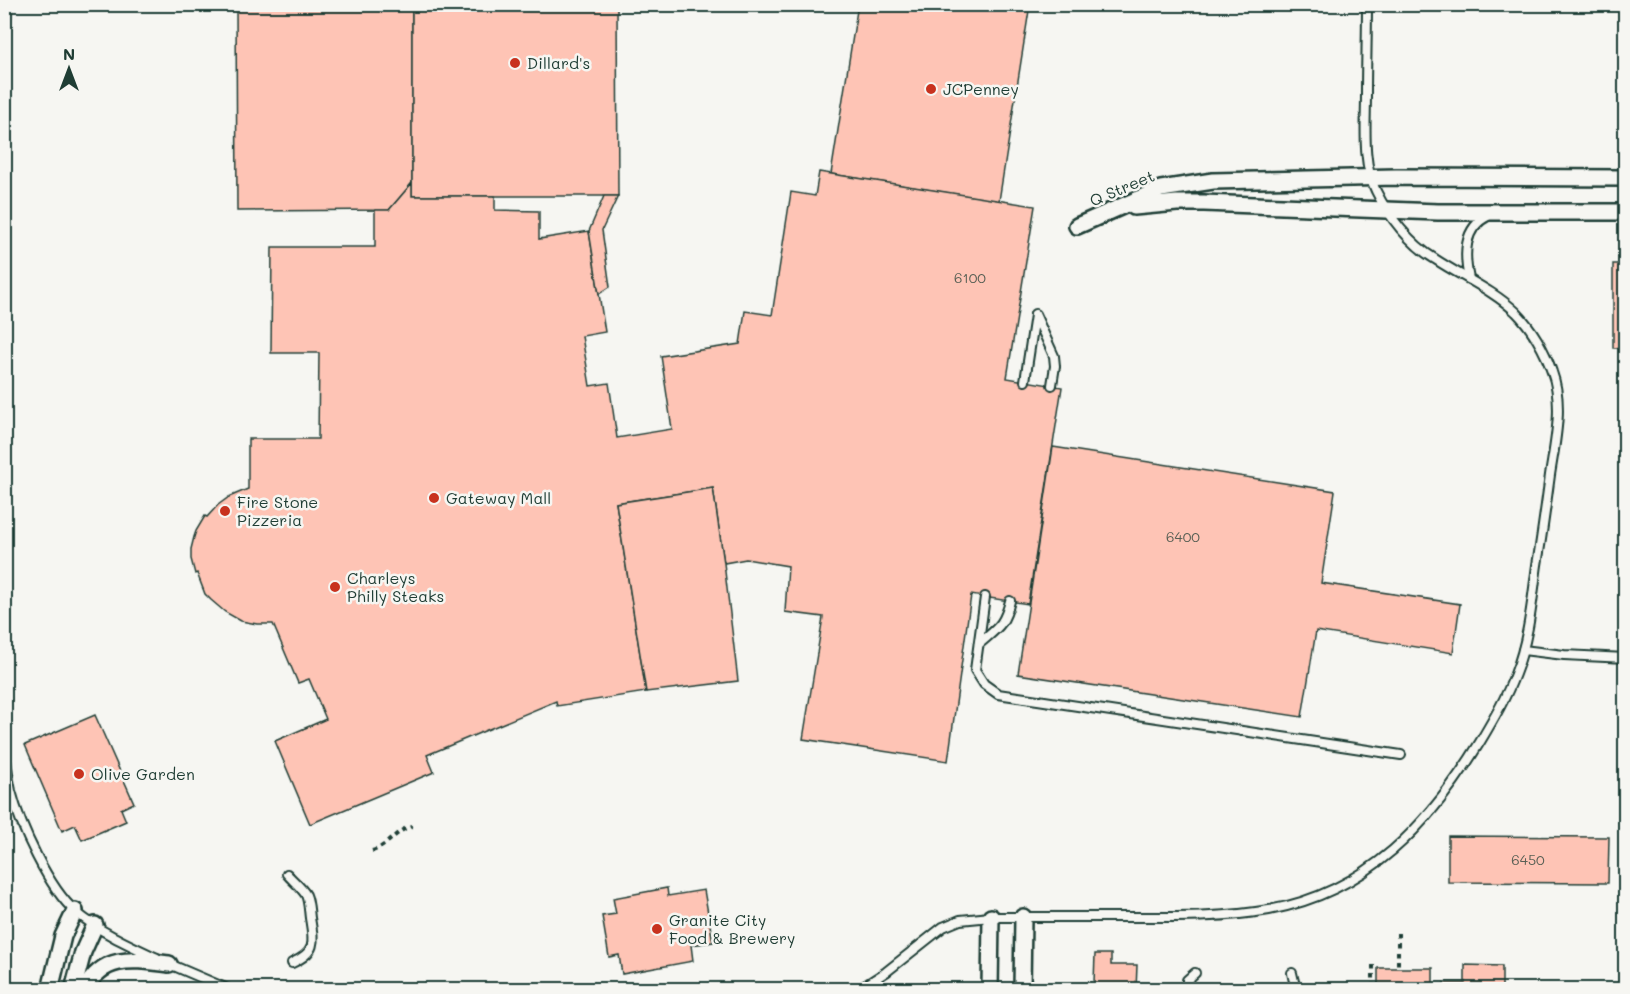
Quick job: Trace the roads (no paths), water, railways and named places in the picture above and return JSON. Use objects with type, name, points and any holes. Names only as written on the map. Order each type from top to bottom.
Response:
[{"type":"street","name":"Q Street","points":[[1626,178],[1236,179],[1161,189],[1077,226],[1131,208],[1177,203],[1388,210],[1626,212]]},
{"type":"street","points":[[50,990],[63,936],[75,911]]},
{"type":"street","points":[[990,990],[991,917]]},
{"type":"street","points":[[1022,990],[1023,917]]},
{"type":"street","points":[[74,990],[83,952],[95,925]]},
{"type":"street","points":[[85,990],[101,969],[115,962],[134,960],[170,964]]},
{"type":"lane","points":[[4,90],[7,4]]},
{"type":"lane","points":[[858,990],[886,972],[943,927],[960,920],[991,917],[1184,917],[1239,914],[1302,902],[1350,881],[1390,854],[1443,795],[1468,761],[1497,713],[1516,672],[1523,650],[1533,599],[1555,440],[1558,403],[1556,386],[1548,363],[1525,322],[1514,310],[1469,279],[1432,258],[1414,243],[1376,191],[1371,177],[1366,144],[1367,4]]},
{"type":"lane","points":[[1469,279],[1465,253],[1471,230],[1478,221],[1497,212]]},
{"type":"lane","points":[[1025,381],[1035,314],[1054,356],[1052,385]]},
{"type":"lane","points":[[985,597],[975,670],[984,684],[998,694],[1401,755]]},
{"type":"lane","points":[[979,644],[1006,618],[1010,601]]},
{"type":"lane","points":[[1523,650],[1564,655],[1626,658]]},
{"type":"lane","points":[[4,745],[12,792],[21,820],[57,890],[75,911],[118,939],[230,990]]},
{"type":"lane","points":[[287,874],[302,889],[307,898],[314,942],[310,952],[292,963]]},
{"type":"lane","points":[[1186,990],[1187,980],[1195,973]]},
{"type":"lane","points":[[1292,973],[1296,990]]},
{"type":"place","name":"Dillard's","points":[[515,63]]},
{"type":"place","name":"JCPenney","points":[[931,89]]},
{"type":"place","name":"Gateway Mall","points":[[434,498]]},
{"type":"place","name":"Fire Stone Pizzeria","points":[[225,511]]},
{"type":"place","name":"Charleys Philly Steaks","points":[[335,587]]},
{"type":"place","name":"Olive Garden","points":[[79,774]]},
{"type":"place","name":"Granite City Food & Brewery","points":[[657,929]]}]
